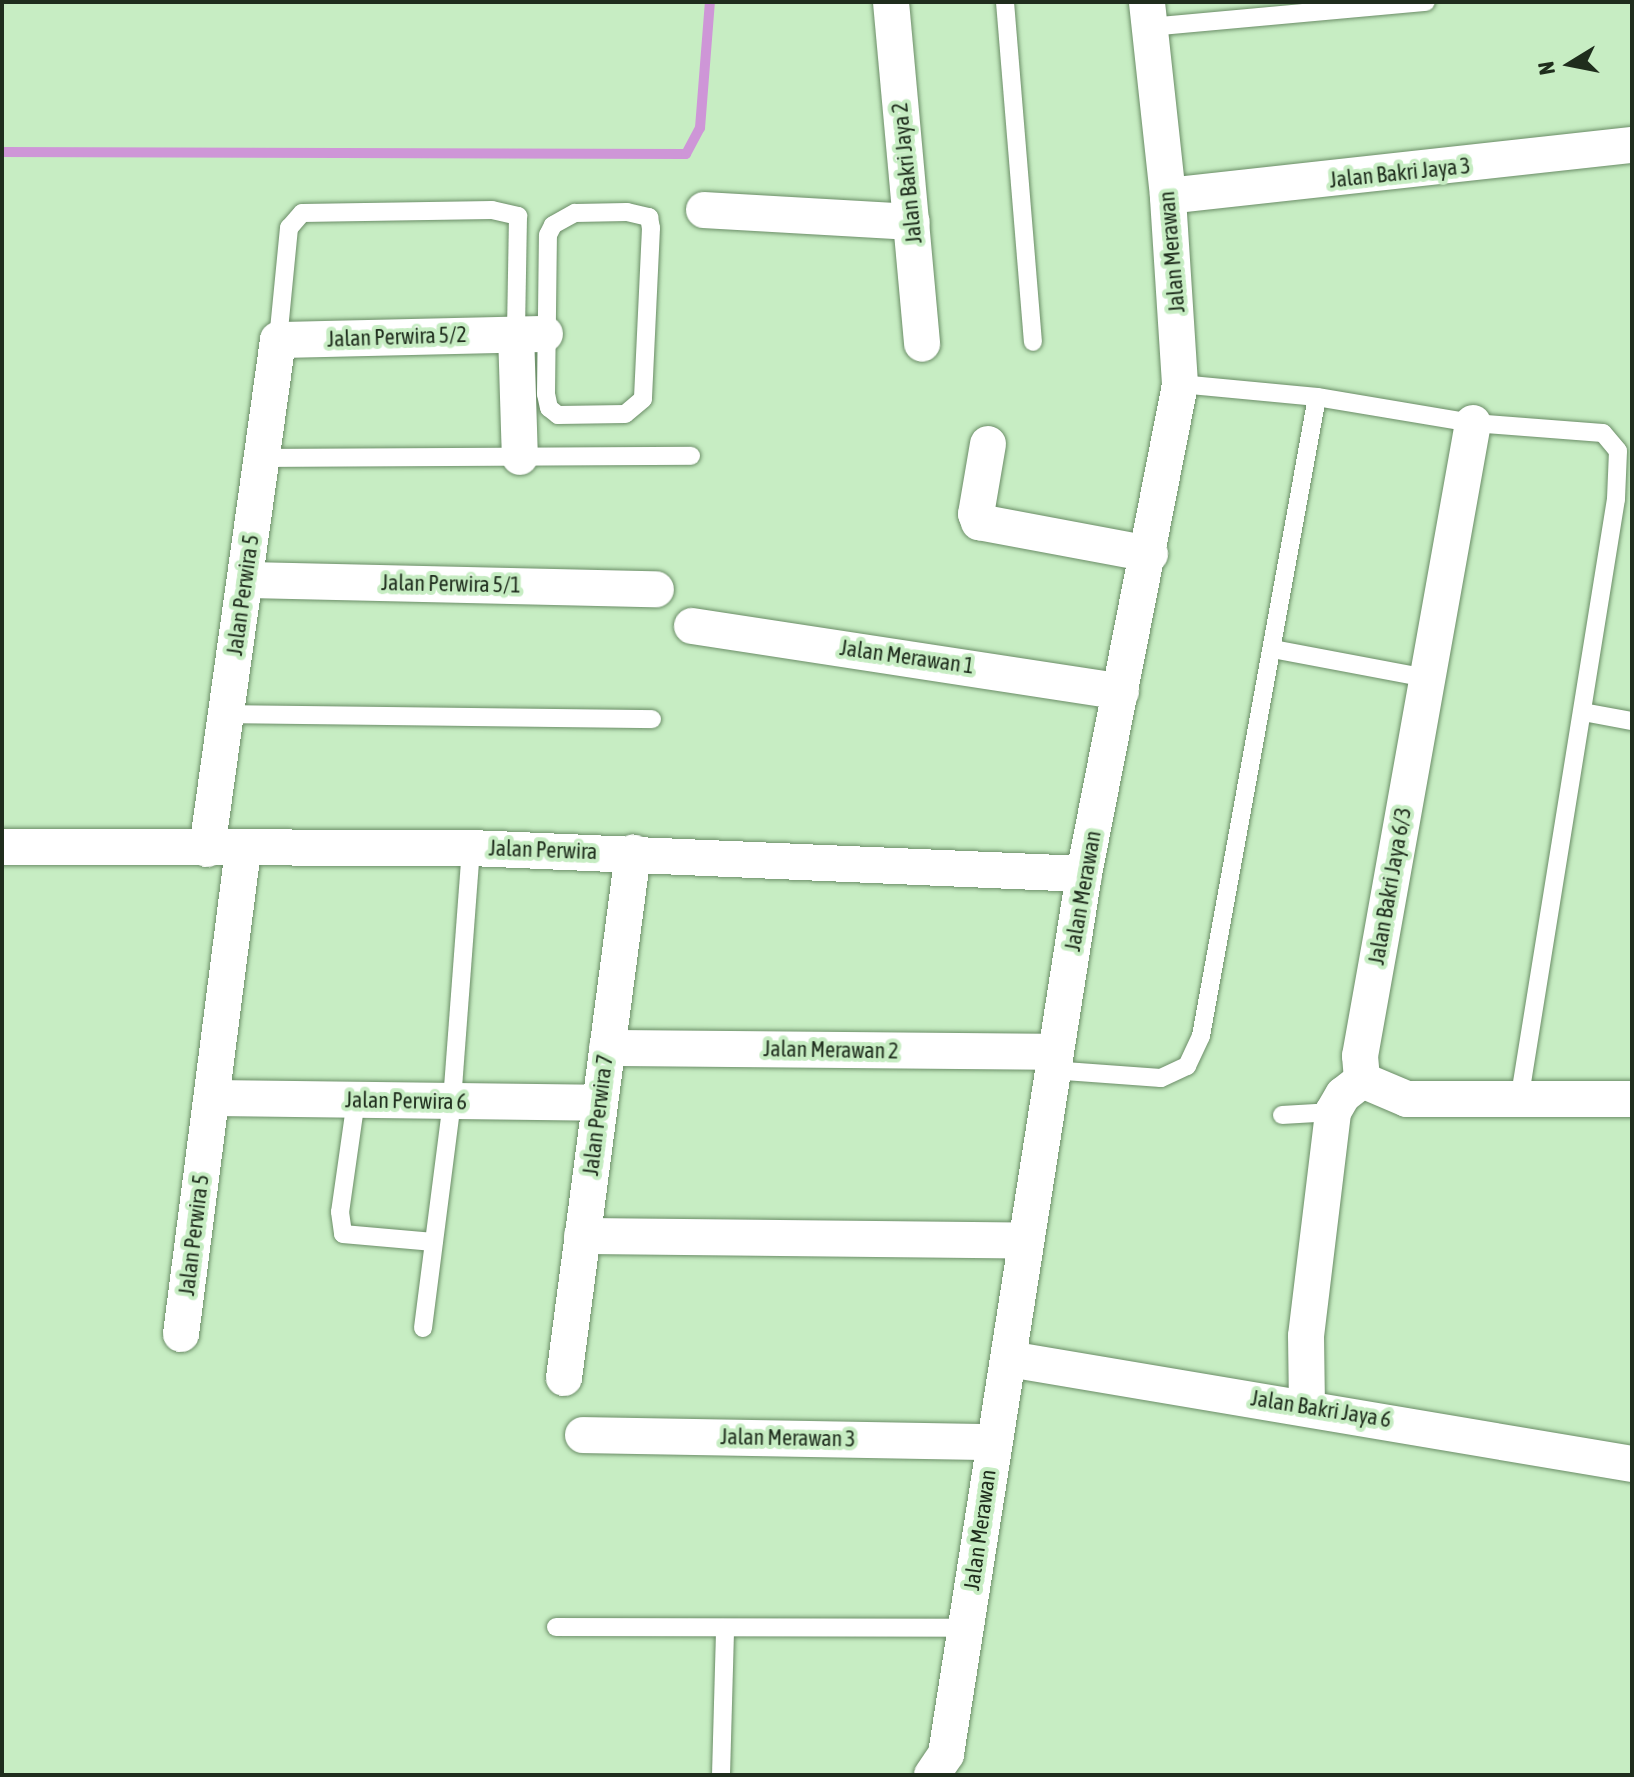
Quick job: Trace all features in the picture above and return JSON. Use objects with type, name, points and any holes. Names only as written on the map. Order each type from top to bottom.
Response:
[{"type":"street","name":"Jalan Bakri Jaya 2","points":[[891,2],[922,344]]},
{"type":"street","name":"Jalan Merawan","points":[[932,1775],[946,1754],[1084,874],[1150,554],[1180,384],[1168,196],[1148,14]]},
{"type":"street","name":"Jalan Bakri Jaya 3","points":[[1168,196],[1632,145]]},
{"type":"street","points":[[704,210],[912,222]]},
{"type":"street","points":[[520,457],[530,333]]},
{"type":"street","name":"Jalan Perwira 5/2","points":[[278,340],[530,333]]},
{"type":"street","name":"Jalan Perwira 5","points":[[207,849],[278,340]]},
{"type":"street","name":"Jalan Bakri Jaya 6/3","points":[[1362,1080],[1360,1056],[1473,423]]},
{"type":"street","points":[[988,444],[976,514],[979,522],[1150,554]]},
{"type":"street","name":"Jalan Perwira 5/1","points":[[245,580],[656,589]]},
{"type":"street","name":"Jalan Merawan 1","points":[[692,626],[1121,692]]},
{"type":"street","name":"Jalan Perwira","points":[[2,847],[471,848],[1084,874]]},
{"type":"street","name":"Jalan Perwira 5","points":[[181,1334],[243,849]]},
{"type":"street","name":"Jalan Perwira 7","points":[[564,1378],[633,853]]},
{"type":"street","name":"Jalan Merawan 2","points":[[607,1048],[1053,1061]]},
{"type":"street","points":[[1307,1407],[1306,1336],[1333,1112],[1343,1095],[1362,1080],[1407,1099],[1632,1099]]},
{"type":"street","name":"Jalan Perwira 6","points":[[212,1098],[600,1103]]},
{"type":"street","points":[[582,1236],[1026,1241]]},
{"type":"street","name":"Jalan Bakri Jaya 6","points":[[1009,1359],[1632,1464]]},
{"type":"street","name":"Jalan Merawan 3","points":[[583,1435],[993,1442]]},
{"type":"lane","points":[[1005,2],[1033,342]]},
{"type":"lane","points":[[1148,14],[1426,2]]},
{"type":"lane","points":[[278,340],[289,228],[302,213],[492,210],[518,216],[530,333],[552,412],[625,414],[639,406],[644,383],[649,217],[575,213],[553,225],[530,333]]},
{"type":"lane","points":[[1180,384],[1317,397],[1473,423],[1603,433],[1618,451],[1616,499],[1519,1101]]},
{"type":"lane","points":[[1053,1061],[1161,1078],[1187,1066],[1201,1036],[1317,397]]},
{"type":"lane","points":[[262,458],[691,456]]},
{"type":"lane","points":[[1273,649],[1426,678]]},
{"type":"lane","points":[[1583,712],[1632,721]]},
{"type":"lane","points":[[227,714],[652,719]]},
{"type":"lane","points":[[423,1328],[452,1101],[471,848]]},
{"type":"lane","points":[[356,1100],[340,1212],[343,1234],[434,1242]]},
{"type":"lane","points":[[1282,1115],[1333,1112]]},
{"type":"lane","points":[[556,1627],[966,1628]]},
{"type":"lane","points":[[721,1775],[725,1628]]},
{"type":"waterway","points":[[2,152],[686,154],[700,128],[710,2]]}]
